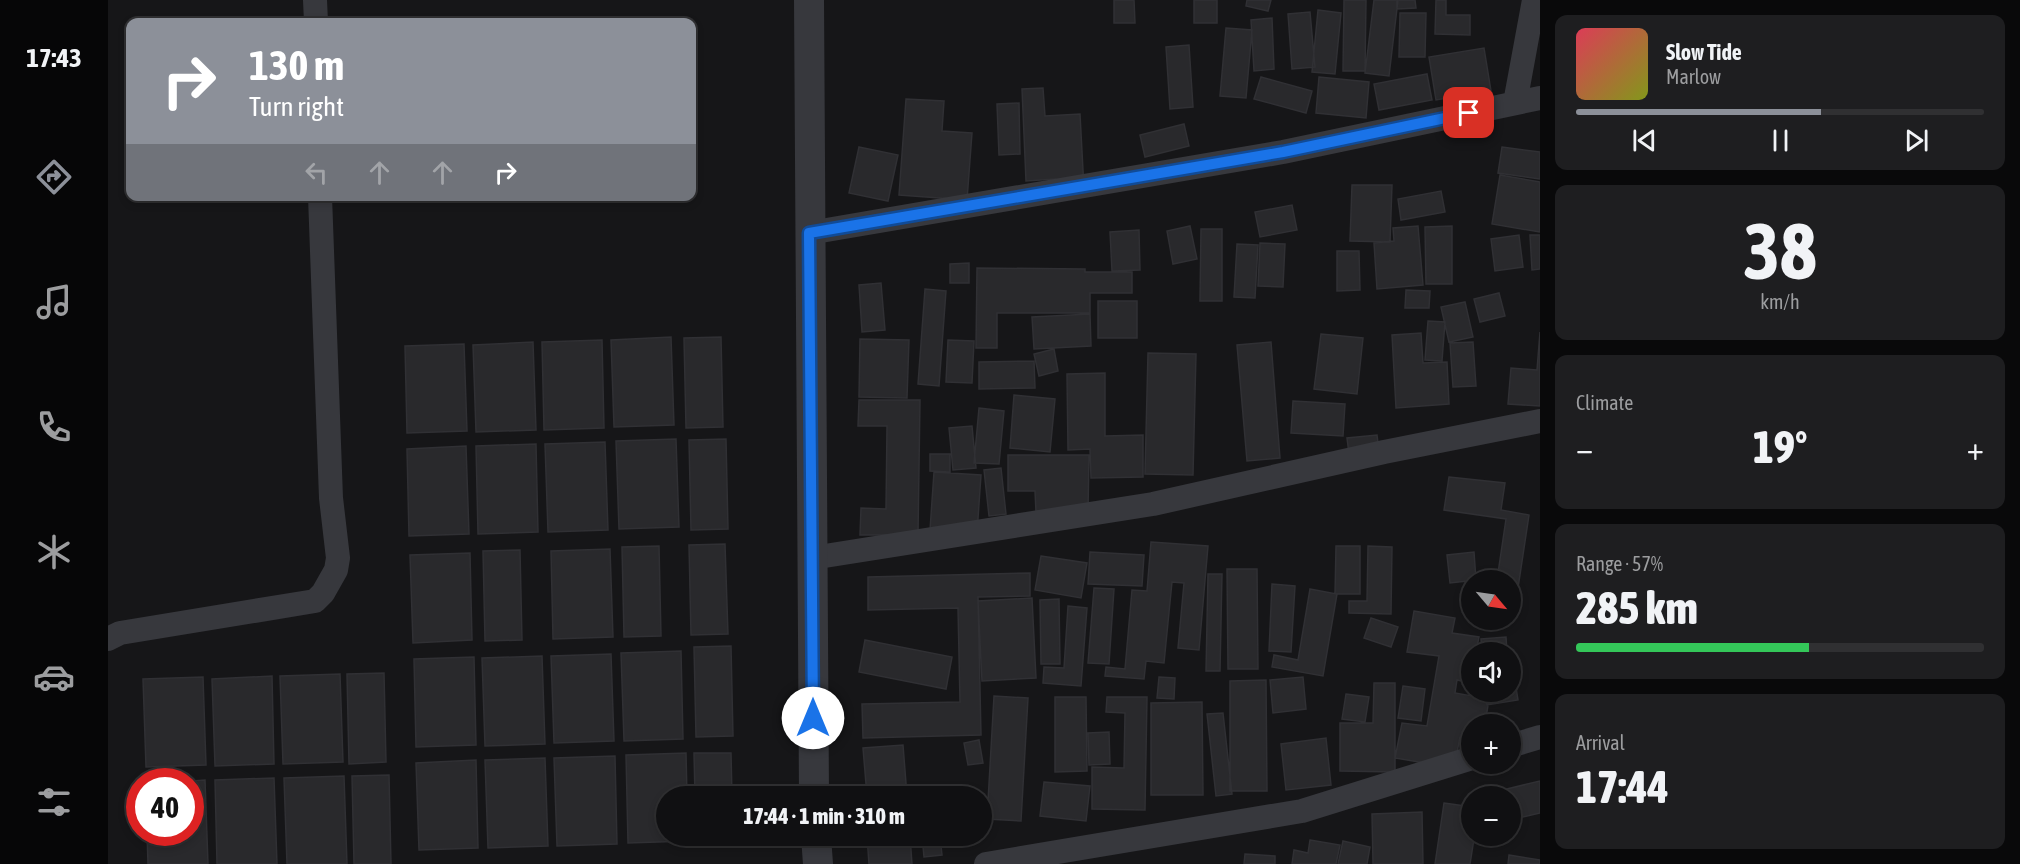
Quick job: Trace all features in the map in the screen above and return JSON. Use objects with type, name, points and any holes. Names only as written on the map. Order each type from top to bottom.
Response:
[{"type":"street","points":[[315,0],[316,18]]},
{"type":"street","points":[[809,0],[814,786]]},
{"type":"street","points":[[1515,103],[1534,0]]},
{"type":"street","points":[[809,233],[1283,152],[1540,98]]},
{"type":"street","points":[[108,639],[120,633],[315,601],[323,593],[336,570],[338,558],[331,487],[320,201]]},
{"type":"street","points":[[812,558],[1153,504],[1384,452],[1540,421]]},
{"type":"street","points":[[1521,743],[1540,737]]},
{"type":"street","points":[[986,864],[1302,811],[1461,761]]},
{"type":"street","points":[[817,846],[818,864]]},
{"type":"building","points":[[1114,0],[1134,0],[1135,23],[1114,23]]},
{"type":"building","points":[[1194,0],[1217,0],[1217,23],[1194,23]]},
{"type":"building","points":[[1247,0],[1271,0],[1268,11],[1246,6]]},
{"type":"building","points":[[1344,0],[1366,0],[1365,71],[1343,71]]},
{"type":"building","points":[[1374,0],[1398,0],[1389,76],[1365,73]]},
{"type":"building","points":[[1397,0],[1415,0],[1416,8],[1397,9]]},
{"type":"building","points":[[1436,0],[1446,0],[1446,15],[1470,15],[1470,35],[1435,34]]},
{"type":"building","points":[[1318,10],[1341,13],[1335,74],[1312,72]]},
{"type":"building","points":[[1310,12],[1315,67],[1292,69],[1288,14]]},
{"type":"building","points":[[1400,13],[1426,13],[1425,57],[1399,57]]},
{"type":"building","points":[[1272,18],[1274,69],[1254,71],[1251,20]]},
{"type":"building","points":[[1226,28],[1252,30],[1246,98],[1220,96]]},
{"type":"building","points":[[1189,45],[1193,107],[1170,109],[1166,47]]},
{"type":"building","points":[[1484,48],[1491,91],[1436,100],[1429,57]]},
{"type":"building","points":[[1427,74],[1432,100],[1379,110],[1374,84]]},
{"type":"building","points":[[1261,77],[1312,91],[1306,113],[1254,99]]},
{"type":"building","points":[[1319,77],[1369,82],[1366,118],[1316,113]]},
{"type":"building","points":[[1043,88],[1045,116],[1080,114],[1084,189],[1055,179],[1026,181],[1022,89]]},
{"type":"building","points":[[906,99],[944,101],[942,131],[972,133],[967,200],[899,195]]},
{"type":"building","points":[[1019,103],[1020,154],[999,155],[997,104]]},
{"type":"building","points":[[1184,124],[1189,146],[1145,157],[1140,135]]},
{"type":"building","points":[[859,147],[898,155],[888,201],[849,193]]},
{"type":"building","points":[[1502,147],[1540,152],[1540,179],[1498,173]]},
{"type":"building","points":[[1500,175],[1540,182],[1540,232],[1492,224]]},
{"type":"building","points":[[1352,185],[1392,185],[1390,242],[1350,241]]},
{"type":"building","points":[[1441,191],[1445,212],[1401,220],[1398,199]]},
{"type":"building","points":[[1292,205],[1297,230],[1260,237],[1255,212]]},
{"type":"building","points":[[1190,226],[1197,259],[1173,264],[1167,231]]},
{"type":"building","points":[[1418,226],[1423,285],[1377,289],[1374,243],[1394,241],[1393,228]]},
{"type":"building","points":[[1452,226],[1452,284],[1426,284],[1425,227]]},
{"type":"building","points":[[1201,229],[1222,229],[1222,301],[1200,301]]},
{"type":"building","points":[[1139,230],[1140,270],[1112,271],[1110,232]]},
{"type":"building","points":[[1519,235],[1523,267],[1495,271],[1491,239]]},
{"type":"building","points":[[1530,235],[1540,235],[1540,269],[1532,270]]},
{"type":"building","points":[[1260,243],[1285,244],[1283,287],[1258,286]]},
{"type":"building","points":[[1237,244],[1258,245],[1255,298],[1234,297]]},
{"type":"building","points":[[1337,251],[1359,251],[1360,290],[1337,291]]},
{"type":"building","points":[[969,263],[969,283],[950,283],[950,264]]},
{"type":"building","points":[[977,268],[1132,272],[1132,293],[1090,293],[1090,313],[997,313],[997,348],[976,348]]},
{"type":"building","points":[[881,283],[885,330],[862,332],[859,285]]},
{"type":"building","points":[[925,289],[946,291],[939,386],[918,384]]},
{"type":"building","points":[[1406,290],[1430,291],[1429,308],[1405,308]]},
{"type":"building","points":[[1499,293],[1505,316],[1480,322],[1474,299]]},
{"type":"building","points":[[1098,301],[1137,301],[1137,338],[1098,338]]},
{"type":"building","points":[[1465,302],[1473,337],[1449,342],[1441,307]]},
{"type":"building","points":[[1090,314],[1091,346],[1034,349],[1032,317]]},
{"type":"building","points":[[1428,321],[1445,322],[1442,361],[1425,360]]},
{"type":"building","points":[[1540,332],[1540,406],[1508,404],[1511,368],[1537,370]]},
{"type":"building","points":[[1421,333],[1423,363],[1447,362],[1449,404],[1396,408],[1392,335]]},
{"type":"building","points":[[1321,334],[1363,338],[1357,394],[1314,389]]},
{"type":"building","points":[[671,337],[674,425],[614,427],[611,340]]},
{"type":"building","points":[[721,337],[723,427],[686,428],[684,338]]},
{"type":"building","points":[[860,339],[909,340],[907,398],[859,397]]},
{"type":"building","points":[[602,340],[604,428],[544,430],[542,342]]},
{"type":"building","points":[[948,340],[974,341],[972,383],[946,382]]},
{"type":"building","points":[[533,342],[536,430],[476,432],[473,345]]},
{"type":"building","points":[[1271,342],[1280,458],[1247,461],[1237,345]]},
{"type":"building","points":[[1473,342],[1476,386],[1453,387],[1450,343]]},
{"type":"building","points":[[464,344],[467,431],[407,433],[405,346]]},
{"type":"building","points":[[1054,349],[1058,371],[1039,376],[1034,354]]},
{"type":"building","points":[[1148,353],[1196,354],[1193,475],[1145,474]]},
{"type":"building","points":[[1034,361],[1035,388],[979,389],[979,362]]},
{"type":"building","points":[[1105,373],[1105,436],[1143,435],[1143,477],[1091,478],[1090,449],[1068,450],[1067,374]]},
{"type":"building","points":[[1014,395],[1055,399],[1050,452],[1010,448]]},
{"type":"building","points":[[859,400],[920,400],[918,535],[860,535],[861,508],[886,509],[887,426],[858,426]]},
{"type":"building","points":[[1293,401],[1345,404],[1343,436],[1291,433]]},
{"type":"building","points":[[979,408],[1004,411],[999,464],[974,463]]},
{"type":"building","points":[[972,426],[976,468],[953,470],[949,428]]},
{"type":"building","points":[[1377,435],[1380,458],[1350,462],[1347,438]]},
{"type":"building","points":[[676,439],[679,527],[619,529],[616,441]]},
{"type":"building","points":[[726,439],[728,529],[691,530],[689,440]]},
{"type":"building","points":[[605,442],[608,530],[548,532],[545,444]]},
{"type":"building","points":[[536,444],[538,532],[478,534],[476,446]]},
{"type":"building","points":[[466,446],[469,534],[409,536],[407,449]]},
{"type":"building","points":[[930,454],[950,454],[950,472],[930,471]]},
{"type":"building","points":[[1008,455],[1089,455],[1088,511],[1036,512],[1035,491],[1008,491]]},
{"type":"building","points":[[1001,468],[1006,514],[989,516],[984,470]]},
{"type":"building","points":[[934,472],[981,475],[977,533],[930,530]]},
{"type":"building","points":[[1449,477],[1505,483],[1501,510],[1529,515],[1521,570],[1498,570],[1506,519],[1444,510]]},
{"type":"building","points":[[1151,542],[1208,546],[1199,650],[1178,648],[1184,583],[1172,582],[1164,663],[1146,661],[1144,679],[1105,676],[1106,667],[1125,669],[1132,590],[1147,591]]},
{"type":"building","points":[[725,544],[728,634],[691,635],[689,545]]},
{"type":"building","points":[[659,546],[661,636],[624,637],[622,547]]},
{"type":"building","points":[[1336,546],[1360,546],[1360,594],[1335,594]]},
{"type":"building","points":[[1368,546],[1392,547],[1391,614],[1349,613],[1349,601],[1367,601]]},
{"type":"building","points":[[610,549],[613,637],[553,639],[551,551]]},
{"type":"building","points":[[520,550],[522,640],[485,641],[483,551]]},
{"type":"building","points":[[1090,552],[1144,555],[1142,586],[1088,584]]},
{"type":"building","points":[[1474,552],[1475,570],[1461,570],[1461,582],[1450,583],[1447,555]]},
{"type":"building","points":[[470,553],[472,640],[413,643],[410,555]]},
{"type":"building","points":[[1041,556],[1087,563],[1081,598],[1035,590]]},
{"type":"building","points":[[1227,569],[1257,569],[1258,669],[1228,669]]},
{"type":"building","points":[[1030,573],[1030,596],[978,597],[981,735],[863,738],[862,704],[960,702],[958,608],[868,610],[868,577]]},
{"type":"building","points":[[1208,574],[1222,574],[1220,671],[1206,671]]},
{"type":"building","points":[[1272,584],[1295,586],[1291,652],[1269,651]]},
{"type":"building","points":[[1094,588],[1114,589],[1109,664],[1088,663]]},
{"type":"building","points":[[1310,589],[1337,594],[1323,676],[1272,667],[1274,655],[1298,660]]},
{"type":"building","points":[[1032,598],[1036,678],[982,681],[978,601]]},
{"type":"building","points":[[1059,599],[1060,664],[1041,664],[1040,600]]},
{"type":"building","points":[[1068,606],[1087,608],[1081,686],[1043,683],[1044,667],[1064,668]]},
{"type":"building","points":[[1414,611],[1455,618],[1452,633],[1479,637],[1478,642],[1461,642],[1461,681],[1457,680],[1455,693],[1461,694],[1461,702],[1489,702],[1487,714],[1461,714],[1461,737],[1454,768],[1395,758],[1402,723],[1427,726],[1439,656],[1407,652]]},
{"type":"building","points":[[1371,618],[1398,627],[1391,647],[1364,638]]},
{"type":"building","points":[[1506,637],[1506,642],[1481,642],[1481,639]]},
{"type":"building","points":[[865,640],[952,657],[946,689],[859,672]]},
{"type":"building","points":[[731,646],[733,736],[696,737],[694,647]]},
{"type":"building","points":[[681,651],[683,739],[624,741],[621,653]]},
{"type":"building","points":[[611,654],[614,741],[554,743],[551,656]]},
{"type":"building","points":[[542,656],[545,744],[485,746],[482,658]]},
{"type":"building","points":[[474,657],[476,745],[416,747],[414,659]]},
{"type":"building","points":[[384,673],[386,762],[349,764],[347,674]]},
{"type":"building","points":[[340,674],[343,762],[283,764],[280,676]]},
{"type":"building","points":[[272,676],[274,764],[215,766],[212,679]]},
{"type":"building","points":[[203,677],[206,765],[146,767],[143,679]]},
{"type":"building","points":[[1159,677],[1175,678],[1174,699],[1157,698]]},
{"type":"building","points":[[1303,677],[1306,709],[1273,713],[1270,680]]},
{"type":"building","points":[[1266,680],[1267,791],[1230,791],[1230,681]]},
{"type":"building","points":[[1374,683],[1395,683],[1395,772],[1340,771],[1340,723],[1373,723]]},
{"type":"building","points":[[1403,686],[1425,689],[1421,721],[1398,718]]},
{"type":"building","points":[[1346,694],[1369,697],[1365,722],[1342,719]]},
{"type":"building","points":[[994,696],[1028,698],[1021,821],[992,819],[992,786],[989,786]]},
{"type":"building","points":[[1055,697],[1086,697],[1087,771],[1055,772]]},
{"type":"building","points":[[1107,697],[1147,697],[1145,810],[1092,809],[1092,767],[1124,768],[1125,713],[1106,712]]},
{"type":"building","points":[[1202,702],[1203,795],[1151,795],[1151,703]]},
{"type":"building","points":[[1487,702],[1506,702],[1487,705]]},
{"type":"building","points":[[1223,713],[1232,794],[1216,796],[1207,714]]},
{"type":"building","points":[[1109,732],[1110,764],[1089,765],[1088,733]]},
{"type":"building","points":[[1326,738],[1331,785],[1286,790],[1281,744]]},
{"type":"building","points":[[979,740],[983,763],[968,765],[964,743]]},
{"type":"building","points":[[903,745],[906,786],[866,786],[863,748]]},
{"type":"building","points":[[686,753],[687,786],[656,786],[656,842],[628,843],[626,755]]},
{"type":"building","points":[[694,753],[731,753],[732,786],[695,786]]},
{"type":"building","points":[[615,756],[617,844],[557,846],[554,758]]},
{"type":"building","points":[[545,758],[548,846],[488,848],[485,760]]},
{"type":"building","points":[[476,760],[478,848],[419,850],[416,763]]},
{"type":"building","points":[[389,775],[391,864],[354,864],[352,776]]},
{"type":"building","points":[[344,776],[347,864],[287,864],[284,778]]},
{"type":"building","points":[[274,778],[277,864],[217,864],[215,780]]},
{"type":"building","points":[[204,780],[208,864],[148,864],[147,846],[204,846]]},
{"type":"building","points":[[1540,781],[1540,813],[1521,817],[1521,786],[1519,786]]},
{"type":"building","points":[[1044,782],[1090,786],[1086,821],[1040,816]]},
{"type":"building","points":[[1444,803],[1461,805],[1461,846],[1473,846],[1470,864],[1435,864]]},
{"type":"building","points":[[1422,812],[1423,864],[1373,864],[1372,814]]},
{"type":"building","points":[[1310,840],[1340,845],[1336,864],[1292,864],[1294,850],[1308,853]]},
{"type":"building","points":[[1343,841],[1370,847],[1367,864],[1338,864]]},
{"type":"building","points":[[868,846],[911,846],[912,864],[869,864]]},
{"type":"building","points":[[923,846],[941,846],[942,855],[924,857]]},
{"type":"building","points":[[1245,854],[1275,856],[1275,864],[1244,864]]},
{"type":"building","points":[[1509,855],[1540,860],[1540,864],[1508,864]]},
{"type":"route","points":[[813,718],[809,233],[1283,152],[1469,113]]}]
